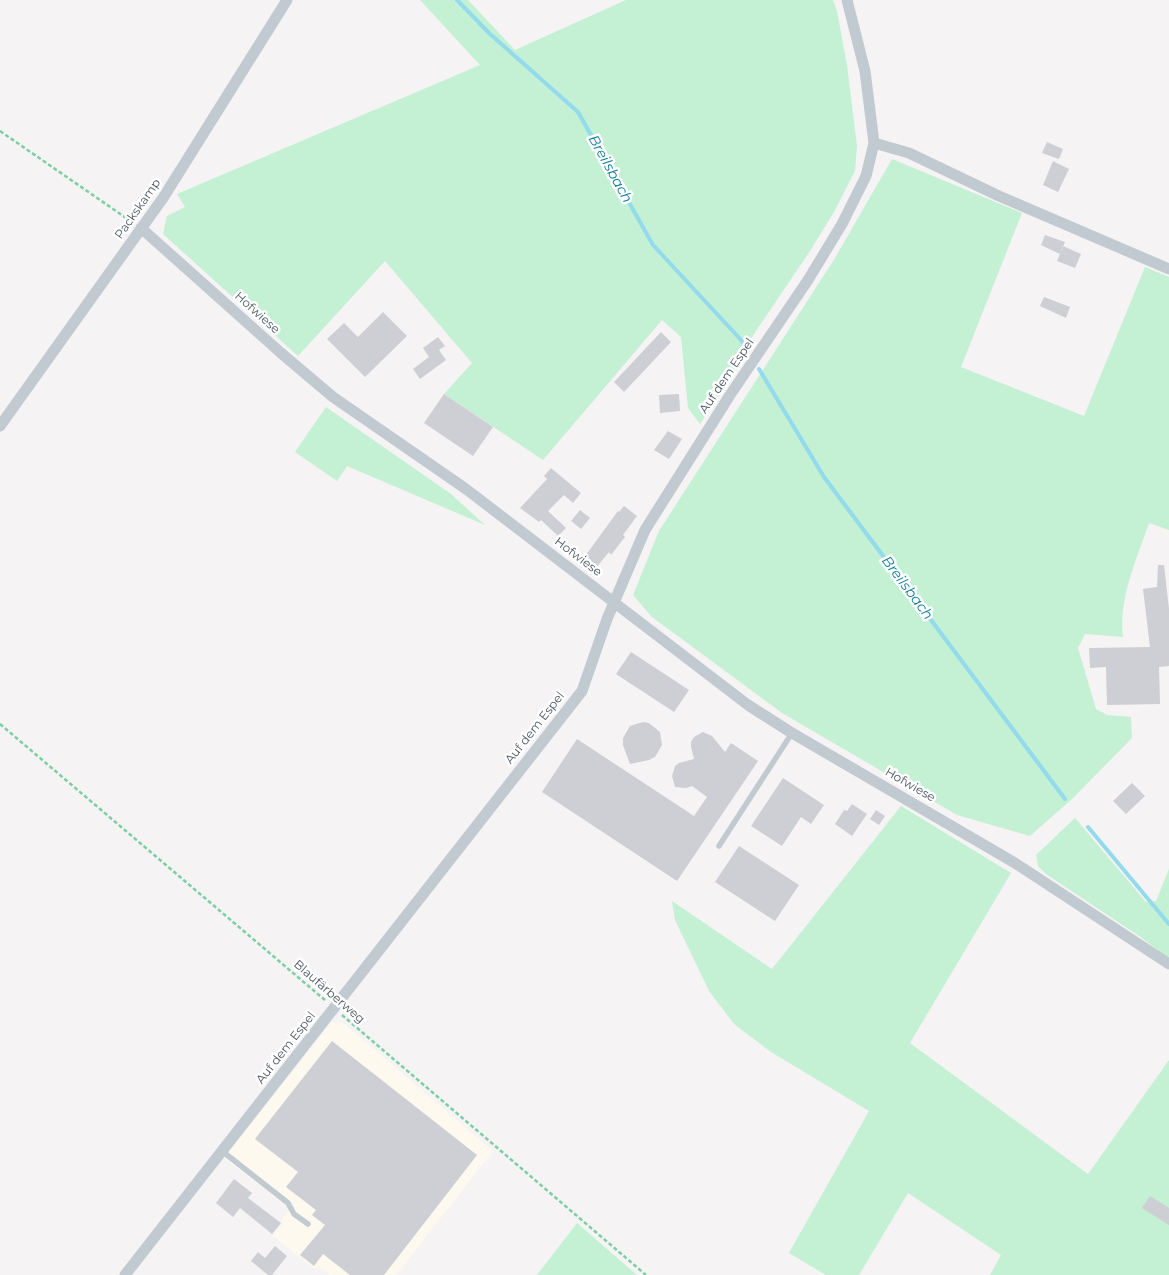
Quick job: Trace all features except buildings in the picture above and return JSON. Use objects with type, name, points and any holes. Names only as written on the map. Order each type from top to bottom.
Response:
[{"type":"street","name":"Packskamp","points":[[0,426],[162,198],[287,0]]},
{"type":"street","name":"Auf dem Espel","points":[[125,1275],[582,691],[614,602],[645,530],[730,395],[808,280],[842,224],[866,176],[874,143],[865,71],[847,0]]},
{"type":"street","points":[[874,143],[910,153],[999,196],[1169,269]]},
{"type":"street","name":"Hofwiese","points":[[141,228],[333,397],[466,488],[748,705],[792,733],[1015,863],[1169,964]]},
{"type":"lane","points":[[719,846],[792,733]]},
{"type":"lane","points":[[222,1151],[288,1203],[294,1214],[308,1224]]},
{"type":"path","points":[[0,131],[141,228]]},
{"type":"path","name":"Blaufärberweg","points":[[0,724],[646,1275]]},
{"type":"shaded area","points":[[342,1022],[493,1151],[396,1275],[330,1275],[318,1266],[315,1269],[273,1236],[283,1223],[281,1221],[290,1209],[224,1158],[331,1023]]},
{"type":"green space","points":[[420,0],[468,0],[515,50],[626,0],[833,0],[837,11],[847,65],[857,146],[855,171],[834,212],[810,251],[752,337],[747,355],[700,424],[688,408],[681,337],[662,320],[543,460],[444,394],[472,363],[385,261],[298,356],[163,234],[167,216],[185,207],[177,194],[480,65]]},
{"type":"green space","points":[[892,159],[1022,213],[961,367],[1084,416],[1145,267],[1169,277],[1169,530],[1149,523],[1126,593],[1123,608],[1123,637],[1085,634],[1078,648],[1096,709],[1107,715],[1131,717],[1132,738],[1071,800],[1030,836],[957,815],[782,713],[652,617],[633,595],[659,531],[835,258]]},
{"type":"green space","points":[[326,407],[451,494],[485,525],[347,466],[337,481],[295,452]]},
{"type":"green space","points":[[901,806],[1011,873],[910,1043],[1088,1174],[1169,1060],[1169,1275],[990,1275],[1001,1255],[908,1193],[859,1275],[826,1275],[789,1253],[869,1111],[771,1052],[734,1024],[709,991],[675,920],[672,901],[772,969]]},
{"type":"green space","points":[[1075,818],[1146,902],[1156,901],[1169,869],[1169,959],[1142,938],[1046,874],[1038,866],[1036,855]]},
{"type":"green space","points":[[577,1223],[637,1275],[537,1275]]},
{"type":"waterway","name":"Breilsbach","points":[[457,0],[489,33],[578,112],[653,245],[742,341],[748,352]]},
{"type":"waterway","name":"Breilsbach","points":[[759,369],[824,477],[1065,799]]},
{"type":"waterway","name":"Breilsbach","points":[[1088,827],[1169,924]]}]
